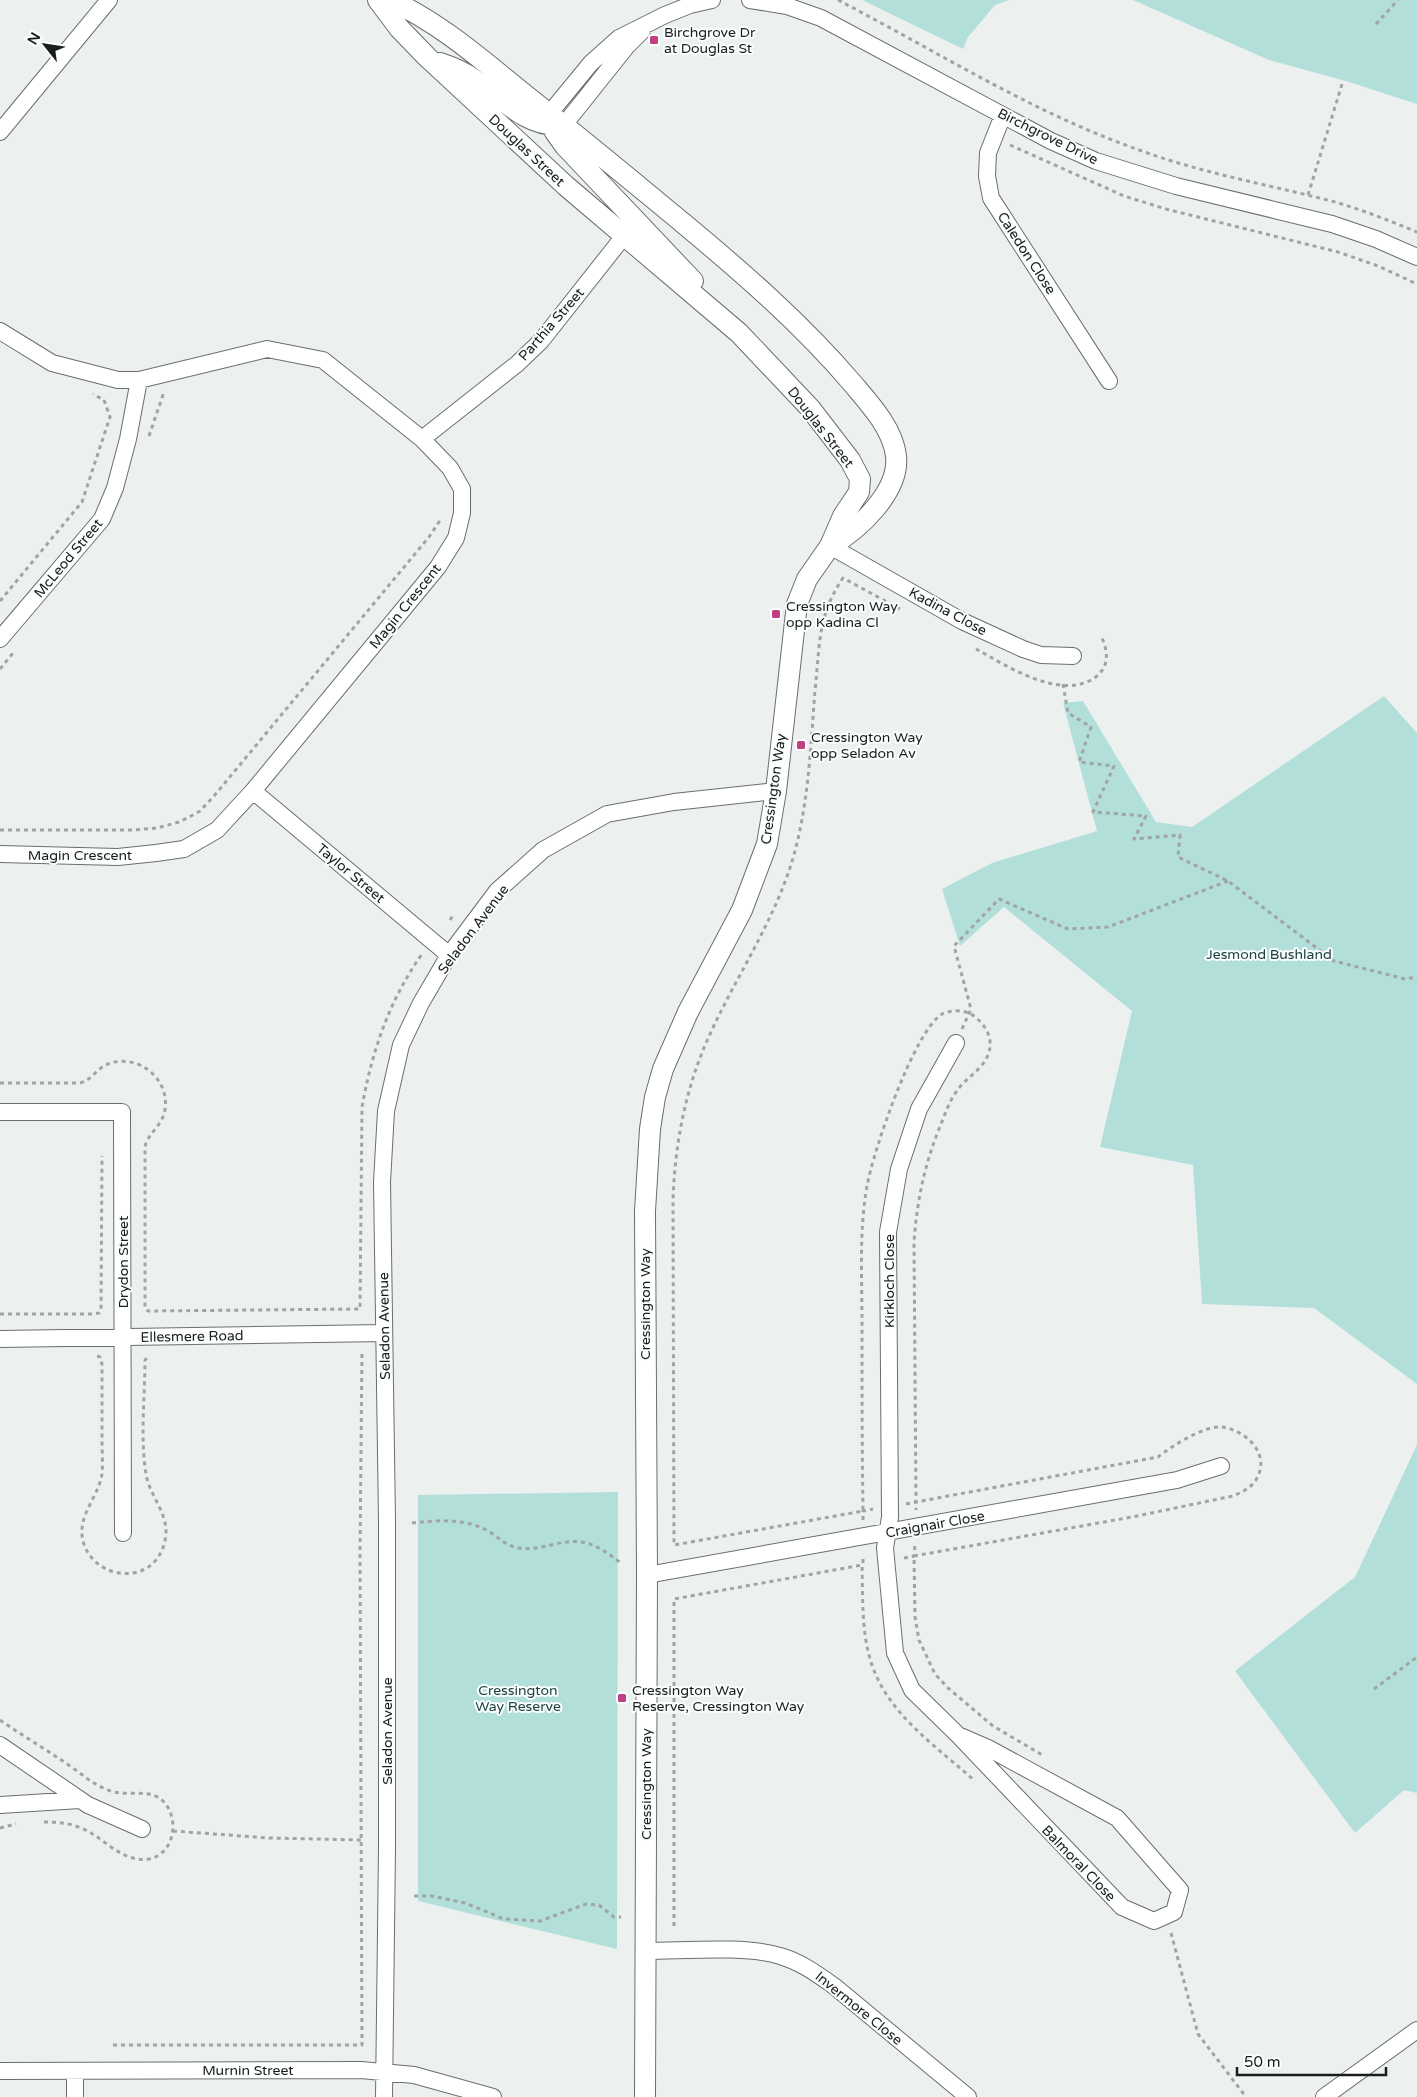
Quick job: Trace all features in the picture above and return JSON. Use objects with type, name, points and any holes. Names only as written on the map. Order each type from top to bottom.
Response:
[{"type":"street","points":[[0,132],[109,0]]},
{"type":"street","name":"Douglas Street","points":[[378,0],[399,28],[427,57],[566,186],[739,333],[810,408],[838,444],[860,479],[859,492],[843,516],[830,546]]},
{"type":"street","points":[[390,0],[436,26],[772,299],[831,358],[879,417],[892,442],[896,456],[896,470],[892,482],[886,493],[860,524],[849,534],[830,546]]},
{"type":"street","points":[[555,121],[638,34],[658,19],[690,5],[712,0]]},
{"type":"street","name":"Birchgrove Drive","points":[[750,0],[787,6],[821,18],[1051,141],[1104,164],[1176,186],[1332,224],[1376,239],[1417,257]]},
{"type":"street","points":[[427,57],[467,74],[525,115],[555,121]]},
{"type":"street","name":"Caledon Close","points":[[1003,115],[988,153],[987,176],[991,198],[1109,381]]},
{"type":"street","points":[[555,121],[565,146],[665,250],[739,333]]},
{"type":"street","name":"Parthia Street","points":[[422,439],[517,364],[541,341],[624,236]]},
{"type":"street","name":"Magin Crescent","points":[[0,331],[52,363],[118,380],[139,380],[267,349],[323,360],[422,439],[450,468],[462,489],[462,513],[456,538],[438,567],[253,791],[217,830],[184,849],[156,854],[118,857],[0,854]]},
{"type":"street","name":"McLeod Street","points":[[0,639],[102,519],[115,488],[126,447],[139,380]]},
{"type":"street","name":"Kadina Close","points":[[830,546],[962,621],[1023,649],[1041,655],[1073,656]]},
{"type":"street","name":"Cressington Way","points":[[645,2097],[647,1575],[645,1211],[651,1121],[663,1069],[688,1012],[751,888],[767,844],[776,791],[795,610],[807,579],[830,546]]},
{"type":"street","name":"Taylor Street","points":[[253,791],[450,955]]},
{"type":"street","name":"Seladon Avenue","points":[[384,2097],[387,1520],[382,1182],[386,1111],[401,1045],[421,1003],[450,955],[498,891],[543,850],[607,814],[674,802],[776,791]]},
{"type":"street","name":"Kirkloch Close","points":[[887,1532],[890,1517],[888,1232],[899,1169],[919,1109],[956,1043]]},
{"type":"street","name":"Drydon Street","points":[[0,1112],[122,1112],[123,1533]]},
{"type":"street","name":"Ellesmere Road","points":[[0,1339],[384,1333]]},
{"type":"street","name":"Craignair Close","points":[[647,1575],[1177,1480],[1221,1466]]},
{"type":"street","name":"Balmoral Close","points":[[887,1532],[885,1548],[895,1653],[912,1690],[958,1735],[1122,1907],[1154,1921],[1174,1912],[1180,1890],[1117,1818],[988,1748],[958,1735]]},
{"type":"street","points":[[0,1744],[80,1800],[142,1829]]},
{"type":"street","points":[[0,1805],[80,1800]]},
{"type":"street","name":"Invermore Close","points":[[646,1951],[758,1951],[793,1960],[811,1969],[834,1986],[968,2097]]},
{"type":"street","points":[[1324,2097],[1417,2030]]},
{"type":"street","name":"Murnin Street","points":[[0,2071],[361,2070],[414,2075],[493,2097]]},
{"type":"street","points":[[75,2071],[75,2097]]},
{"type":"path","points":[[838,0],[1054,114],[1093,132],[1143,152],[1209,172],[1308,195],[1362,210],[1417,232]]},
{"type":"path","points":[[1376,24],[1398,0]]},
{"type":"path","points":[[1308,195],[1343,81]]},
{"type":"path","points":[[1004,143],[1124,196],[1166,209],[1338,252],[1378,266],[1417,284]]},
{"type":"path","points":[[0,601],[82,502],[110,417],[104,400],[96,394],[87,393]]},
{"type":"path","points":[[0,830],[143,830],[173,824],[200,810],[214,796],[429,537],[443,513]]},
{"type":"path","points":[[843,578],[832,594],[823,618],[806,788],[798,843],[771,917],[707,1040],[695,1070],[680,1126],[673,1200],[674,1546],[874,1509]]},
{"type":"path","points":[[1102,638],[1107,650],[1106,662],[1101,673],[1090,682],[1074,685],[1064,684],[1068,713],[1090,727],[1079,762],[1114,766],[1093,812],[1146,816],[1134,838],[1180,835],[1178,857],[1228,882],[1334,961],[1405,979],[1417,977]]},
{"type":"path","points":[[956,1043],[970,1009],[954,946],[999,899],[1068,930],[1108,927],[1228,882]]},
{"type":"path","points":[[450,920],[454,914]]},
{"type":"path","points":[[148,1311],[360,1309],[362,1107],[378,1038],[405,978],[422,954],[415,949]]},
{"type":"path","points":[[863,1511],[862,1242],[867,1186],[876,1148],[890,1108],[930,1026],[942,1014],[954,1010],[969,1013]]},
{"type":"path","points":[[0,1314],[93,1314],[101,1310],[102,1152]]},
{"type":"path","points":[[113,2045],[362,2045],[360,1948],[362,1840],[360,1553],[362,1351]]},
{"type":"path","points":[[906,1504],[916,1502],[916,1511]]},
{"type":"path","points":[[412,1523],[436,1520],[471,1523],[490,1532],[505,1543],[519,1548],[534,1549],[565,1542],[586,1541],[621,1563]]},
{"type":"path","points":[[904,1558],[914,1556],[915,1544]]},
{"type":"path","points":[[863,1559],[862,1565],[869,1565]]},
{"type":"path","points":[[674,1599],[674,1926]]},
{"type":"path","points":[[1374,1689],[1417,1657]]},
{"type":"path","points":[[0,1720],[89,1780],[109,1790],[118,1793],[146,1793],[156,1796],[172,1812],[173,1831],[170,1842],[160,1853],[149,1858],[133,1859],[120,1853],[83,1828],[64,1822],[37,1822]]},
{"type":"path","points":[[0,1828],[20,1824]]},
{"type":"path","points":[[173,1831],[269,1838],[362,1840]]},
{"type":"path","points":[[414,1896],[432,1896],[465,1903],[504,1919],[540,1921],[586,1904],[599,1905],[614,1917],[621,1917]]},
{"type":"path","points":[[1171,1933],[1198,2034],[1246,2097]]},
{"type":"green space","points":[[862,0],[1009,0],[995,5],[968,37],[963,49]]},
{"type":"green space","points":[[1133,0],[1417,0],[1417,104],[1349,82],[1269,60]]},
{"type":"green space","name":"Jesmond Bushland","points":[[1384,696],[1417,733],[1417,1384],[1314,1308],[1202,1304],[1193,1165],[1100,1147],[1132,1011],[1004,907],[960,946],[942,889],[992,863],[1097,831],[1063,703],[1083,701],[1156,822],[1192,827]]},
{"type":"green space","points":[[1417,1445],[1417,1793],[1404,1790],[1355,1833],[1235,1671],[1355,1577]]},
{"type":"green space","name":"Cressington Way Reserve","points":[[618,1492],[617,1949],[418,1901],[418,1495]]},
{"type":"place","name":"Birchgrove Dr at Douglas St","points":[[654,40]]},
{"type":"place","name":"Cressington Way opp Kadina Cl","points":[[776,614]]},
{"type":"place","name":"Cressington Way opp Seladon Av","points":[[801,745]]},
{"type":"place","name":"Cressington Way Reserve, Cressington Way","points":[[622,1698]]}]
